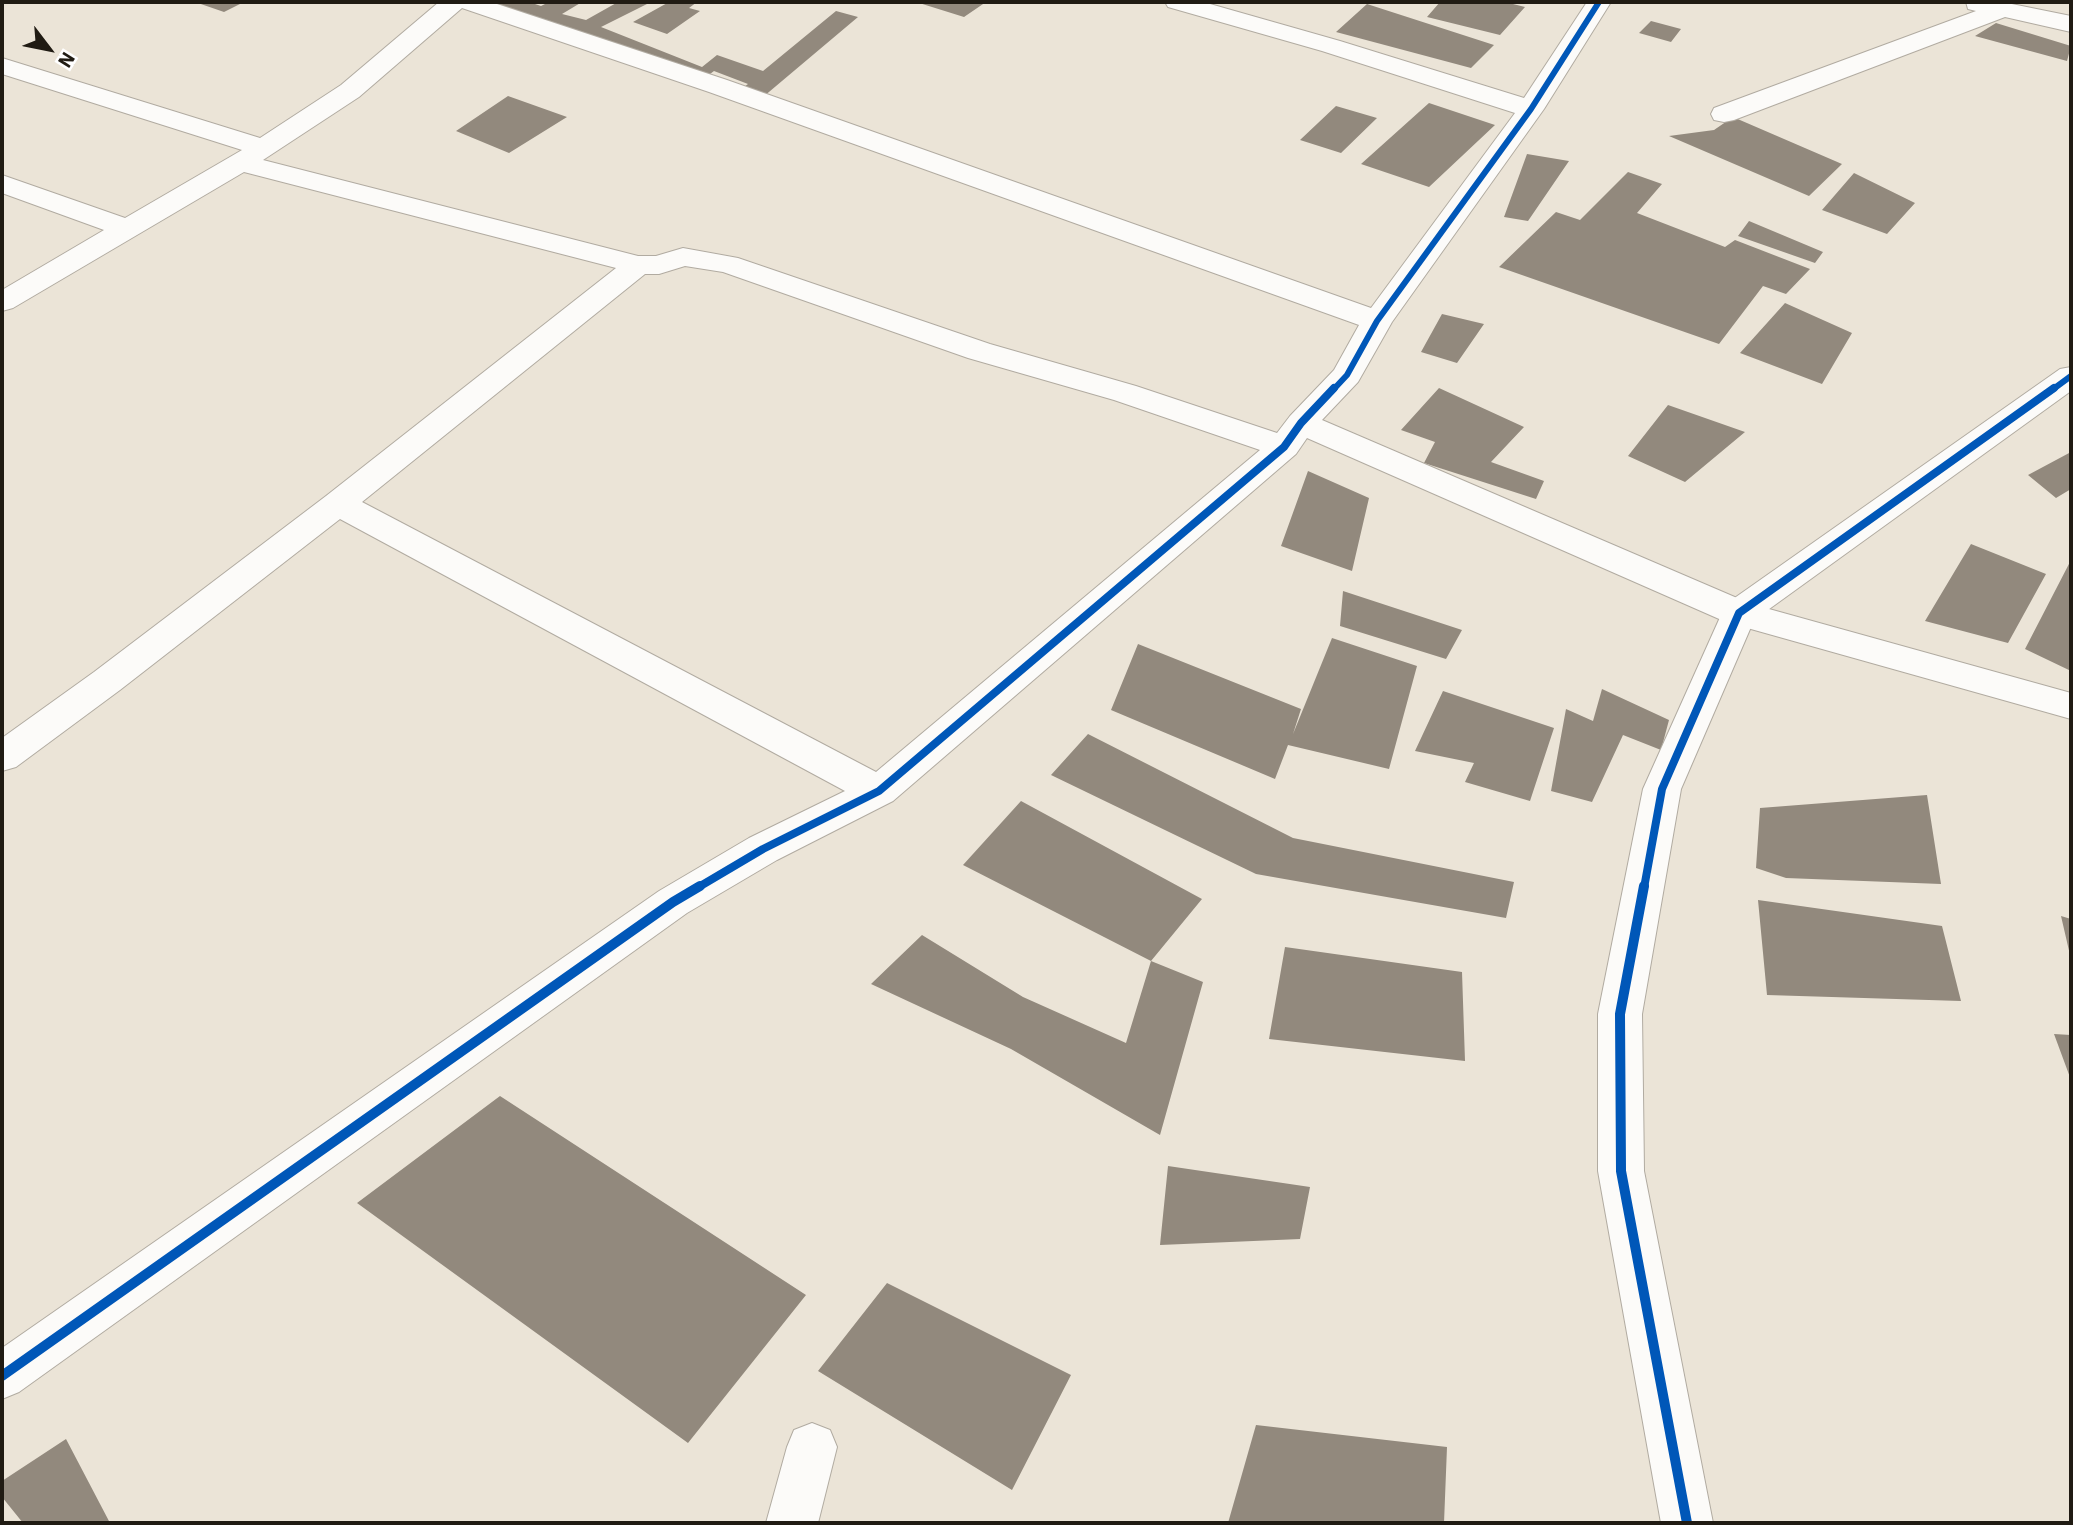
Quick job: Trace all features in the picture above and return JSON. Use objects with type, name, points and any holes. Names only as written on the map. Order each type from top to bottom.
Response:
[{"type":"street","points":[[2,302],[251,155],[350,91],[454,2]]},
{"type":"street","points":[[467,2],[744,95],[1377,321]]},
{"type":"street","points":[[1177,2],[1331,46],[1531,109]]},
{"type":"street","points":[[2,1377],[673,902],[763,849],[879,791],[1293,435],[1347,376],[1377,321],[1531,109],[1599,2]]},
{"type":"street","points":[[1965,2],[2071,24]]},
{"type":"street","points":[[1724,114],[2002,9]]},
{"type":"street","points":[[2,66],[251,155],[638,265],[659,265],[683,257],[728,264],[979,351],[1125,393],[1293,435],[1738,612],[2071,706]]},
{"type":"street","points":[[2,183],[127,229]]},
{"type":"street","points":[[2,757],[107,681],[338,504],[638,265]]},
{"type":"street","points":[[1687,1523],[1621,1171],[1620,1014],[1662,789],[1738,612],[2071,376]]},
{"type":"street","points":[[338,504],[879,791]]},
{"type":"street","points":[[792,1523],[812,1447]]},
{"type":"building","points":[[195,2],[244,2],[224,12]]},
{"type":"building","points":[[486,2],[529,2],[541,6],[549,2],[582,2],[562,14],[586,20],[618,2],[651,2],[601,27],[702,67],[717,55],[763,71],[836,11],[858,17],[763,97],[741,89],[748,84],[714,71],[702,80]]},
{"type":"building","points":[[669,2],[697,2],[689,8],[700,11],[667,34],[633,22]]},
{"type":"building","points":[[916,2],[986,2],[964,17]]},
{"type":"building","points":[[1440,2],[1505,2],[1525,7],[1500,35],[1427,17]]},
{"type":"building","points":[[1367,4],[1494,45],[1471,68],[1336,32]]},
{"type":"building","points":[[1651,21],[1681,29],[1671,42],[1639,33]]},
{"type":"building","points":[[1996,23],[2071,46],[2067,61],[1975,36]]},
{"type":"building","points":[[508,96],[567,117],[509,153],[456,131]]},
{"type":"building","points":[[1429,103],[1495,125],[1429,187],[1361,164]]},
{"type":"building","points":[[1336,106],[1377,118],[1341,153],[1300,140]]},
{"type":"building","points":[[1733,117],[1842,164],[1809,196],[1669,136],[1714,130]]},
{"type":"building","points":[[1527,154],[1569,161],[1528,221],[1504,217]]},
{"type":"building","points":[[1628,172],[1662,184],[1637,213],[1725,247],[1735,240],[1810,269],[1786,294],[1763,286],[1719,344],[1499,267],[1556,212],[1580,220]]},
{"type":"building","points":[[1854,173],[1915,203],[1887,234],[1822,210]]},
{"type":"building","points":[[1749,221],[1823,252],[1815,263],[1738,236]]},
{"type":"building","points":[[1785,303],[1852,333],[1822,384],[1740,353]]},
{"type":"building","points":[[1442,314],[1484,324],[1457,363],[1421,352]]},
{"type":"building","points":[[1439,388],[1524,427],[1491,462],[1544,481],[1536,499],[1424,463],[1435,442],[1401,430]]},
{"type":"building","points":[[1668,405],[1745,432],[1685,482],[1628,456]]},
{"type":"building","points":[[2071,452],[2071,489],[2056,498],[2028,475]]},
{"type":"building","points":[[1308,471],[1369,498],[1352,571],[1281,546]]},
{"type":"building","points":[[1971,544],[2046,574],[2008,643],[1925,621]]},
{"type":"building","points":[[2071,560],[2071,671],[2025,649]]},
{"type":"building","points":[[1343,591],[1462,630],[1446,659],[1340,626]]},
{"type":"building","points":[[1332,638],[1417,666],[1389,769],[1288,745],[1275,779],[1111,710],[1138,644],[1301,709],[1293,734]]},
{"type":"building","points":[[1602,689],[1669,720],[1661,750],[1623,735],[1592,802],[1551,791],[1566,709],[1593,721]]},
{"type":"building","points":[[1443,691],[1554,728],[1530,801],[1465,782],[1474,763],[1415,751]]},
{"type":"building","points":[[1088,734],[1293,838],[1514,882],[1506,918],[1256,874],[1051,775]]},
{"type":"building","points":[[1927,795],[1941,884],[1786,878],[1756,868],[1760,808]]},
{"type":"building","points":[[1021,801],[1202,899],[1151,961],[963,865]]},
{"type":"building","points":[[1758,900],[1942,926],[1961,1001],[1767,995]]},
{"type":"building","points":[[2061,916],[2071,919],[2070,955]]},
{"type":"building","points":[[922,935],[1023,997],[1126,1043],[1151,961],[1203,982],[1160,1135],[1011,1049],[871,984]]},
{"type":"building","points":[[1285,947],[1462,972],[1465,1061],[1269,1039]]},
{"type":"building","points":[[2054,1034],[2071,1035],[2071,1080]]},
{"type":"building","points":[[500,1096],[806,1295],[688,1443],[357,1203]]},
{"type":"building","points":[[1168,1166],[1310,1187],[1300,1239],[1160,1245]]},
{"type":"building","points":[[887,1283],[1071,1375],[1012,1490],[818,1371]]},
{"type":"building","points":[[1256,1425],[1447,1447],[1444,1523],[1228,1523]]},
{"type":"building","points":[[66,1439],[110,1523],[23,1523],[2,1497],[2,1481]]},
{"type":"cycle path","points":[[2,1376],[673,902],[763,849],[879,791],[1284,447],[1301,423],[1347,375],[1377,321],[1531,109],[1599,2]]},
{"type":"cycle path","points":[[1687,1523],[1621,1171],[1620,1014],[1662,789],[1739,613],[2071,376]]}]
